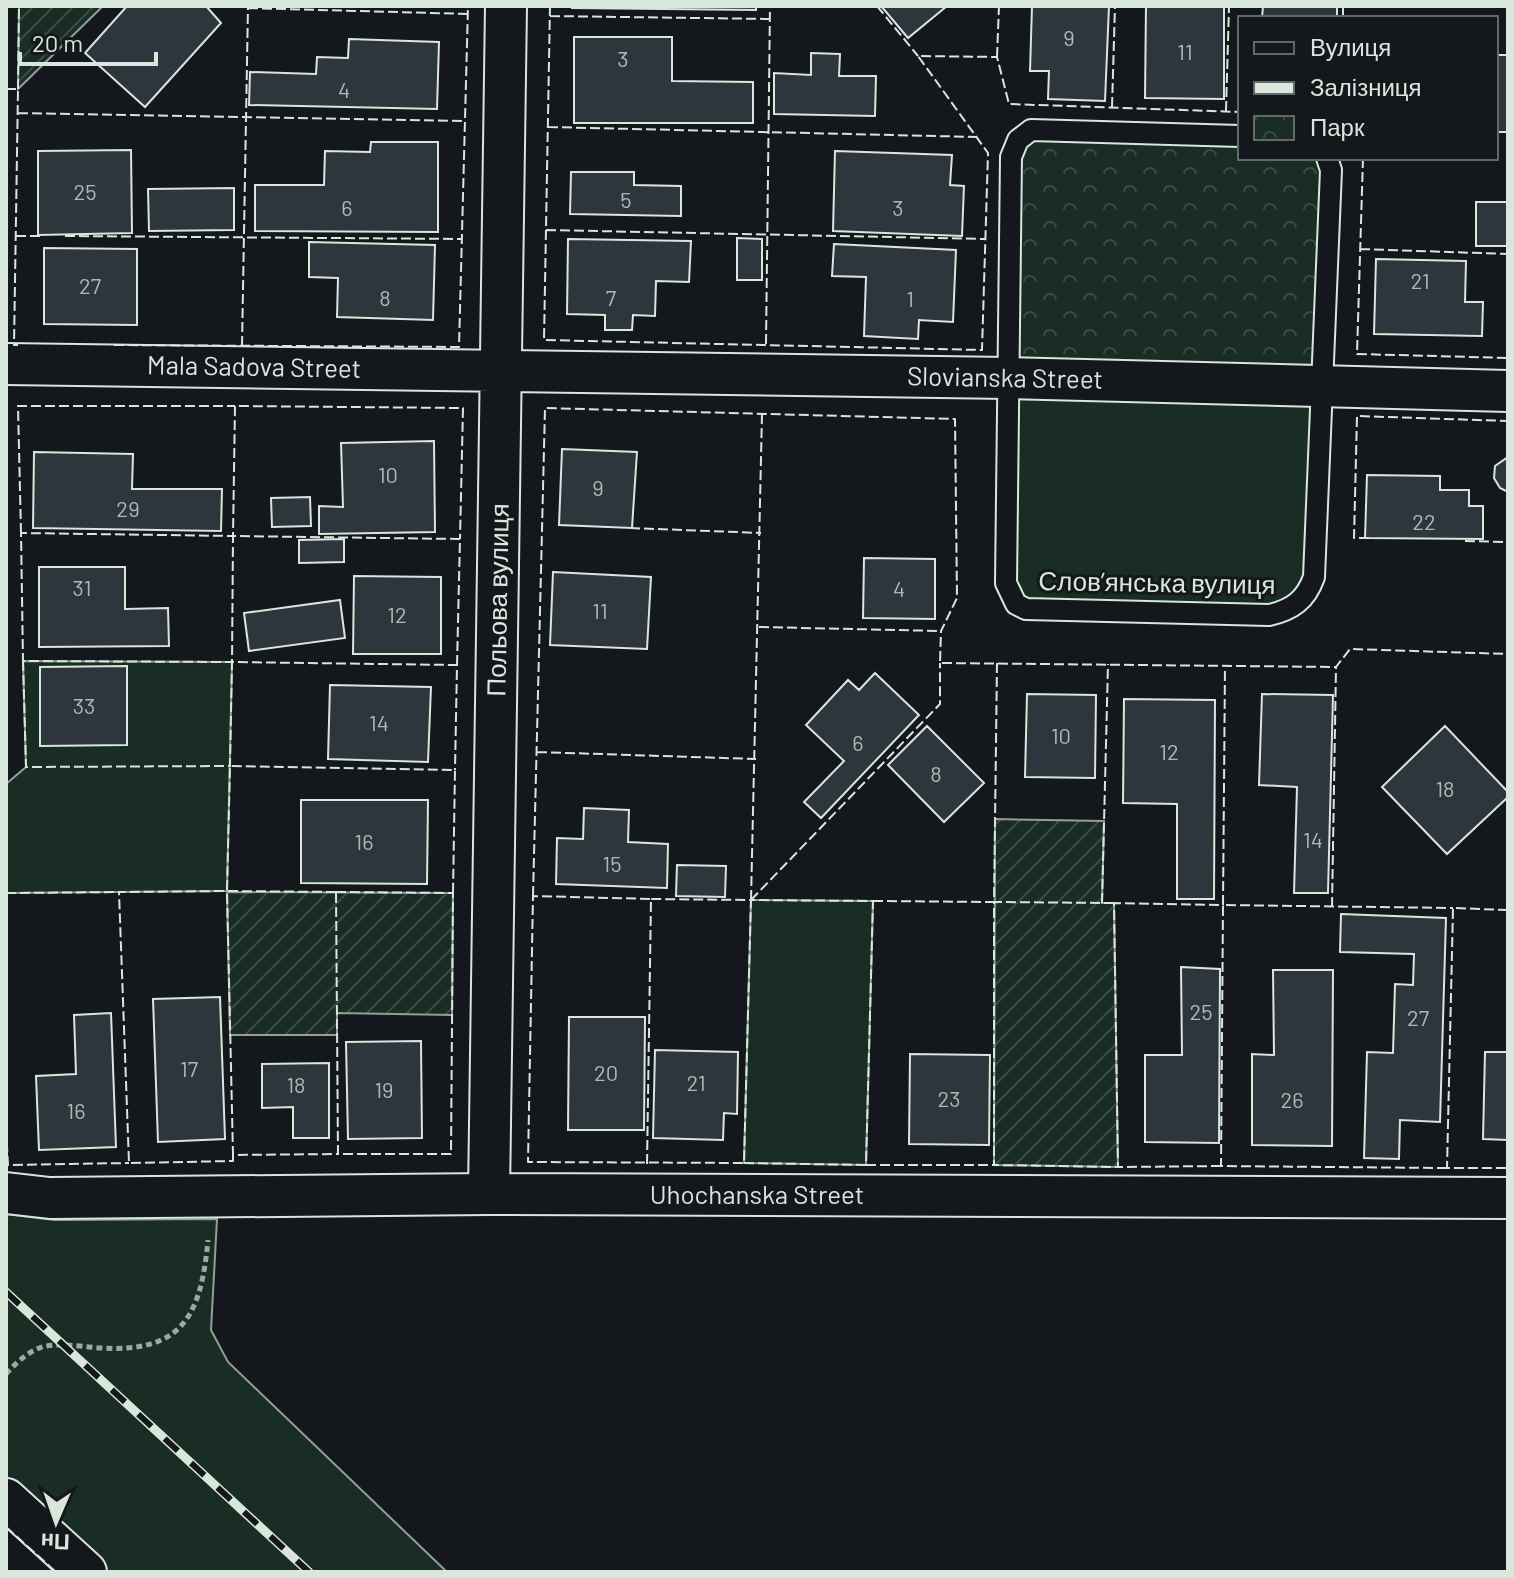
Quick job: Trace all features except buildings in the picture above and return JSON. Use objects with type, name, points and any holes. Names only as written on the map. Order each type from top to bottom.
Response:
[{"type":"street","name":"Польова вулиця","points":[[489,1194],[506,6]]},
{"type":"street","name":"Mala Sadova Street","points":[[6,364],[501,370]]},
{"type":"street","name":"Slovianska Street","points":[[501,370],[1009,378],[1508,391]]},
{"type":"street","name":"Uhochanska Street","points":[[6,1193],[50,1198],[489,1194],[1508,1198]]},
{"type":"street","points":[[6,1499],[86,1572]]},
{"type":"lane","name":"Словʼянська вулиця","points":[[1238,136],[1031,130],[1018,140],[1011,157],[1006,583],[1016,604],[1038,611],[1269,615],[1290,610],[1309,590],[1314,577],[1323,386],[1331,170],[1328,160]]},
{"type":"path","points":[[6,1374],[26,1354],[45,1346],[132,1349],[158,1343],[181,1328],[197,1305],[204,1279],[212,1196]]},
{"type":"green space","points":[[19,6],[103,6],[18,89]]},
{"type":"green space","points":[[1238,136],[1238,160],[1327,160],[1323,386],[1009,378],[1018,140]]},
{"type":"green space","points":[[1009,378],[1323,386],[1314,577],[1290,610],[1016,604]]},
{"type":"green space","points":[[23,661],[232,662],[227,891],[6,893],[6,784],[26,767]]},
{"type":"green space","points":[[995,819],[1104,821],[1102,903],[1114,903],[1118,1167],[994,1165]]},
{"type":"green space","points":[[227,892],[453,893],[452,1015],[337,1013],[337,1035],[230,1035]]},
{"type":"green space","points":[[751,900],[873,901],[866,1165],[744,1163]]},
{"type":"green space","points":[[6,1214],[55,1220],[217,1219],[211,1330],[228,1362],[447,1572],[107,1572],[6,1479]]},
{"type":"railway","points":[[6,1292],[309,1572]]},
{"type":"fence","points":[[18,89],[19,6]]},
{"type":"fence","points":[[242,346],[248,6]]},
{"type":"fence","points":[[114,345],[459,347],[468,6]]},
{"type":"fence","points":[[550,6],[544,340],[982,350],[988,153],[918,56],[997,57],[1009,104],[1238,112]]},
{"type":"fence","points":[[766,344],[770,6]]},
{"type":"fence","points":[[877,6],[918,56]]},
{"type":"fence","points":[[997,57],[999,6]]},
{"type":"fence","points":[[1112,107],[1115,6]]},
{"type":"fence","points":[[1226,111],[1229,6]]},
{"type":"fence","points":[[1343,6],[1343,16]]},
{"type":"fence","points":[[248,8],[468,14]]},
{"type":"fence","points":[[550,16],[770,19]]},
{"type":"fence","points":[[6,89],[18,89],[14,345],[18,345]]},
{"type":"fence","points":[[18,113],[465,121]]},
{"type":"fence","points":[[548,127],[977,137]]},
{"type":"fence","points":[[1363,160],[1357,354],[1508,358]]},
{"type":"fence","points":[[546,230],[986,239]]},
{"type":"fence","points":[[16,236],[41,236]]},
{"type":"fence","points":[[65,236],[461,239]]},
{"type":"fence","points":[[1360,249],[1508,254]]},
{"type":"fence","points":[[21,533],[18,406],[235,406]]},
{"type":"fence","points":[[457,665],[460,539],[233,536],[232,662],[23,661],[21,533],[233,536],[235,406],[463,408],[460,539]]},
{"type":"fence","points":[[533,896],[545,408],[955,419],[957,598],[941,631],[940,663],[1336,667]]},
{"type":"fence","points":[[751,900],[762,414]]},
{"type":"fence","points":[[1369,538],[1354,538],[1357,416],[1508,421]]},
{"type":"fence","points":[[630,528],[761,533]]},
{"type":"fence","points":[[1465,541],[1508,542]]},
{"type":"fence","points":[[759,627],[941,631]]},
{"type":"fence","points":[[1332,907],[1336,667],[1350,649],[1508,654]]},
{"type":"fence","points":[[23,661],[26,767],[230,766],[232,662],[457,665],[455,770]]},
{"type":"fence","points":[[751,900],[940,704],[940,663]]},
{"type":"fence","points":[[873,901],[994,902],[997,663]]},
{"type":"fence","points":[[1102,903],[1108,664]]},
{"type":"fence","points":[[1221,1166],[1118,1167],[1114,903],[1223,905],[1225,666]]},
{"type":"fence","points":[[537,752],[756,759]]},
{"type":"fence","points":[[233,1155],[233,1161],[129,1163],[119,892],[227,891],[230,766],[455,770],[453,893]]},
{"type":"fence","points":[[336,892],[227,891],[233,1155],[338,1154]]},
{"type":"fence","points":[[6,893],[119,892]]},
{"type":"fence","points":[[336,892],[453,893],[451,1154],[338,1154],[336,892]]},
{"type":"fence","points":[[647,1164],[651,899],[533,896],[528,1162],[744,1163],[751,900],[651,899]]},
{"type":"fence","points":[[744,1163],[866,1165],[873,901],[751,900]]},
{"type":"fence","points":[[1114,903],[994,902],[994,1165],[1118,1167]]},
{"type":"fence","points":[[1447,1168],[1221,1166],[1223,905],[1453,908]]},
{"type":"fence","points":[[1508,910],[1453,908],[1447,1168],[1508,1168]]},
{"type":"fence","points":[[6,1128],[8,1165],[129,1163]]},
{"type":"fence","points":[[866,1165],[994,1165]]},
{"type":"fence","points":[[6,1527],[56,1572]]}]
